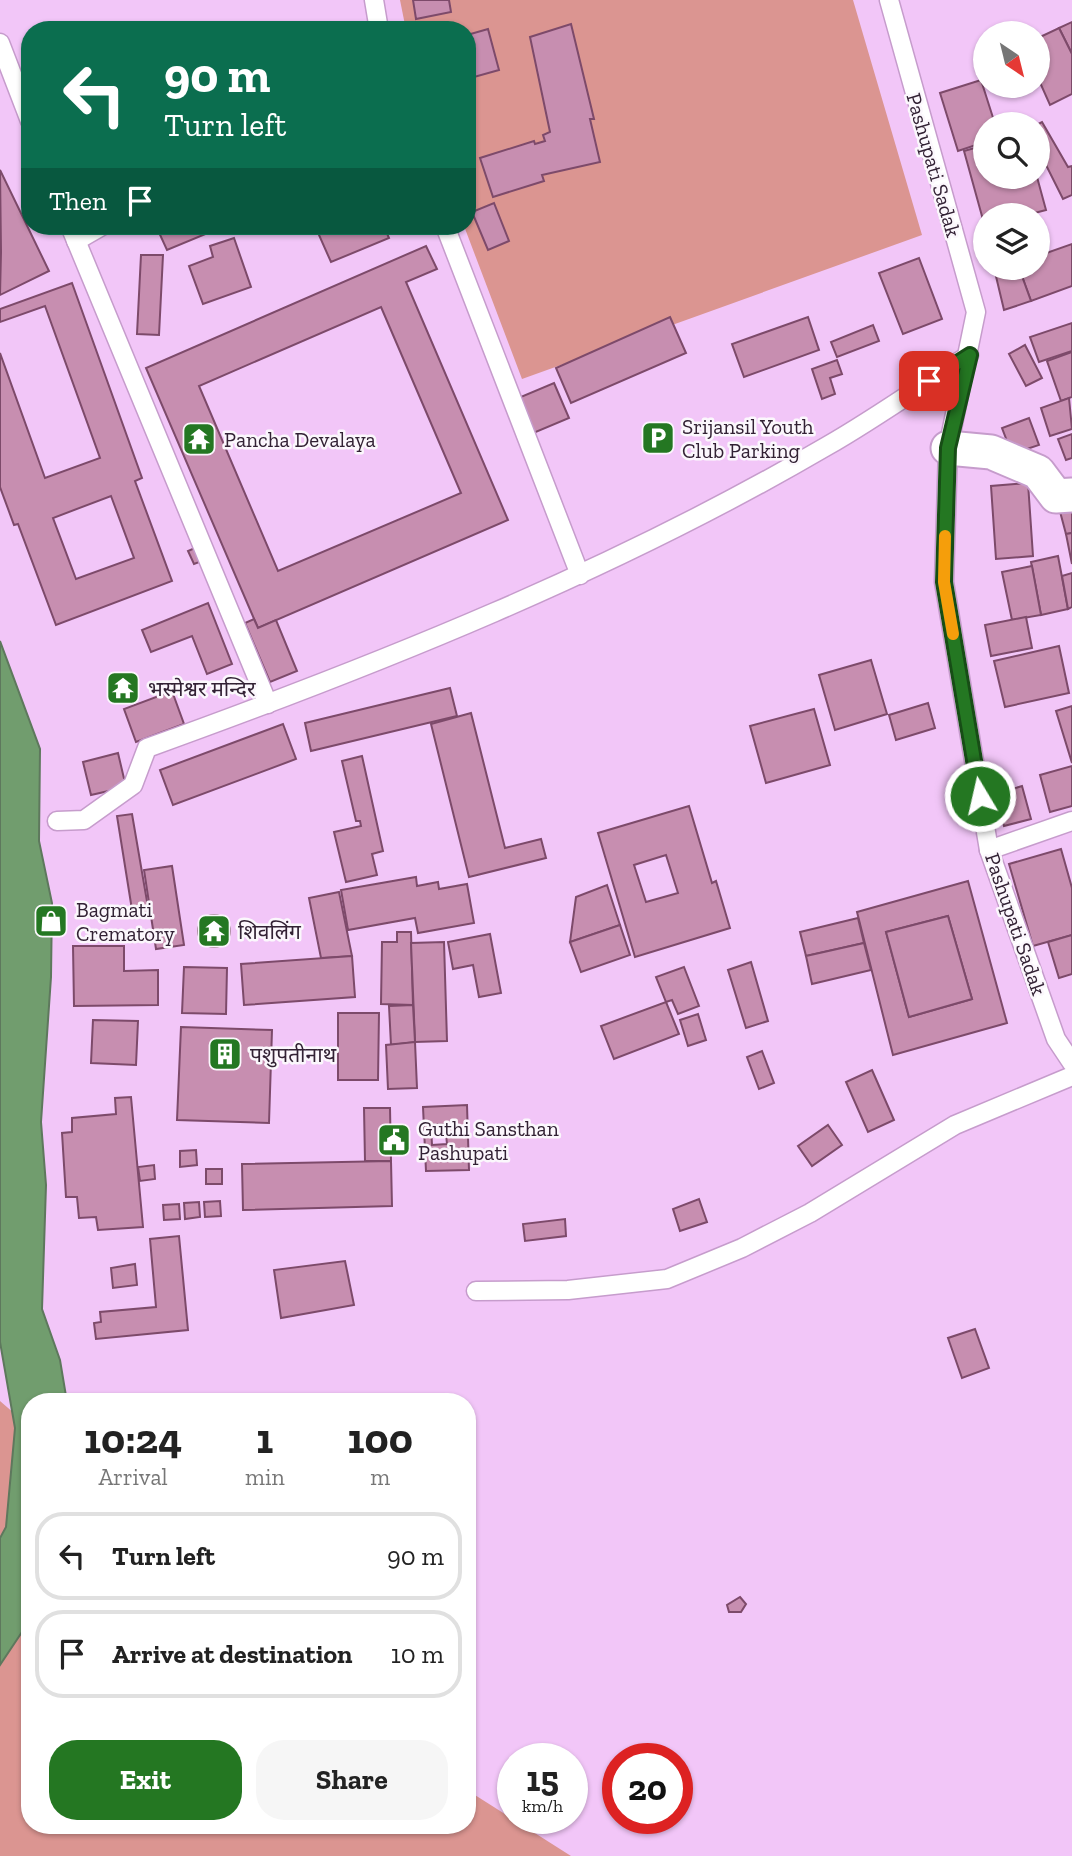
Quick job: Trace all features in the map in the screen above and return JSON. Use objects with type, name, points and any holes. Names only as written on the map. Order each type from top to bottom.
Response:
[{"type":"street","points":[[948,448],[991,452],[1038,472],[1056,496],[1072,495]]},
{"type":"lane","points":[[374,0],[378,21]]},
{"type":"lane","name":"Pashupati Sadak","points":[[889,0],[976,312],[970,355],[948,448],[944,582],[989,849],[1056,1039],[1072,1063]]},
{"type":"lane","points":[[0,43],[21,98]]},
{"type":"lane","points":[[73,235],[268,704]]},
{"type":"lane","points":[[448,235],[580,575]]},
{"type":"lane","points":[[57,821],[83,820],[132,785],[147,748],[268,704],[580,575],[827,446],[970,355]]},
{"type":"lane","points":[[989,849],[1072,821]]},
{"type":"lane","points":[[476,1291],[568,1290],[667,1279],[742,1248],[810,1213],[955,1125],[1072,1076]]},
{"type":"shaded area","points":[[400,0],[853,0],[922,235],[522,379],[467,235],[476,235],[476,21],[404,21]]},
{"type":"shaded area","points":[[0,641],[40,749],[39,841],[52,903],[51,977],[41,1122],[46,1185],[42,1309],[60,1360],[66,1393],[21,1393],[21,1634],[0,1665],[0,1538],[6,1527],[15,1428],[0,1342]]},
{"type":"shaded area","points":[[0,1401],[21,1419],[21,1834],[476,1834],[476,1796],[497,1809],[497,1834],[536,1834],[571,1856],[0,1856]]},
{"type":"building","points":[[413,0],[449,0],[451,12],[416,19]]},
{"type":"building","points":[[1072,22],[1072,54],[1059,28]]},
{"type":"building","points":[[571,24],[594,119],[590,119],[600,162],[542,175],[544,181],[493,197],[480,158],[534,141],[535,144],[545,141],[543,135],[550,132],[530,37]]},
{"type":"building","points":[[1059,28],[1072,54],[1072,94],[1050,105],[1047,98],[1050,98],[1050,32]]},
{"type":"building","points":[[488,29],[499,70],[476,76],[476,32]]},
{"type":"building","points":[[973,83],[973,98],[987,98],[991,112],[973,112],[973,146],[958,151],[940,93]]},
{"type":"building","points":[[1050,136],[1068,167],[1072,166],[1072,195],[1063,199],[1050,173]]},
{"type":"building","points":[[973,148],[973,184],[964,151]]},
{"type":"building","points":[[0,170],[21,213],[21,235],[32,235],[49,271],[0,295]]},
{"type":"building","points":[[974,189],[1040,189],[1044,203],[978,203]]},
{"type":"building","points":[[494,203],[509,241],[488,250],[476,222],[476,210]]},
{"type":"building","points":[[160,235],[203,235],[167,250]]},
{"type":"building","points":[[319,235],[388,235],[389,238],[331,262]]},
{"type":"building","points":[[234,238],[251,287],[203,304],[189,266],[213,257],[210,246]]},
{"type":"building","points":[[1072,244],[1072,286],[1031,301],[1023,280],[1050,280],[1050,252]]},
{"type":"building","name":"Pancha Devalaya","points":[[426,246],[437,269],[406,282],[508,520],[258,628],[146,368]],"holes":[[[381,307],[461,493],[278,571],[199,386]]]},
{"type":"building","points":[[141,255],[163,255],[159,335],[137,334]]},
{"type":"building","points":[[919,258],[942,319],[903,334],[879,273]]},
{"type":"building","points":[[997,280],[1023,280],[1031,301],[1004,310]]},
{"type":"building","points":[[72,283],[142,478],[135,481],[172,581],[56,625],[18,524],[14,525],[0,487],[0,353],[45,478],[100,458],[45,306],[0,322],[0,309]],"holes":[[[111,496],[134,558],[76,579],[53,518]]]},
{"type":"building","points":[[670,317],[686,353],[571,403],[556,368]]},
{"type":"building","points":[[808,317],[819,350],[744,377],[732,344]]},
{"type":"building","points":[[1072,323],[1072,351],[1039,362],[1030,337]]},
{"type":"building","points":[[873,325],[879,341],[837,357],[831,342]]},
{"type":"building","points":[[1025,345],[1042,378],[1026,386],[1009,354]]},
{"type":"building","points":[[1072,352],[1072,397],[1061,401],[1047,361]]},
{"type":"building","points":[[837,360],[842,374],[830,378],[835,394],[822,399],[812,369]]},
{"type":"building","points":[[554,383],[569,418],[531,434],[516,399]]},
{"type":"building","points":[[1069,398],[1072,429],[1050,436],[1041,408]]},
{"type":"building","points":[[1029,418],[1039,445],[1012,454],[1002,428]]},
{"type":"building","points":[[1072,434],[1072,458],[1066,460],[1058,439]]},
{"type":"building","points":[[1028,483],[1033,556],[996,559],[991,486]]},
{"type":"building","points":[[1072,501],[1072,533],[1066,534],[1058,504]]},
{"type":"building","points":[[1072,533],[1072,564],[1066,534]]},
{"type":"building","points":[[197,547],[202,561],[194,564],[188,551]]},
{"type":"building","points":[[1058,556],[1068,609],[1041,615],[1031,562]]},
{"type":"building","points":[[1032,566],[1041,615],[1012,620],[1002,572]]},
{"type":"building","points":[[1072,573],[1072,607],[1068,609],[1062,576]]},
{"type":"building","points":[[208,603],[232,664],[207,674],[192,636],[151,652],[142,630]]},
{"type":"building","points":[[1026,617],[1032,648],[991,656],[985,625]]},
{"type":"building","points":[[254,619],[258,628],[276,620],[297,671],[270,682],[245,623]]},
{"type":"building","points":[[1059,646],[1069,693],[1005,707],[994,661]]},
{"type":"building","points":[[871,660],[887,714],[835,730],[819,675]]},
{"type":"building","points":[[450,688],[457,716],[311,751],[305,723]]},
{"type":"building","points":[[172,691],[184,724],[136,742],[124,709]]},
{"type":"building","points":[[928,703],[935,728],[896,740],[889,715]]},
{"type":"building","points":[[1072,706],[1072,763],[1056,711]]},
{"type":"building","points":[[814,709],[830,765],[766,783],[750,726]]},
{"type":"building","points":[[471,713],[505,848],[541,839],[546,858],[469,877],[431,724]]},
{"type":"building","points":[[283,724],[296,759],[173,805],[160,770]]},
{"type":"building","points":[[118,753],[126,787],[91,795],[83,762]]},
{"type":"building","points":[[362,756],[383,851],[372,854],[377,875],[346,882],[334,832],[361,826],[360,821],[356,821],[342,761]]},
{"type":"building","points":[[1072,766],[1072,806],[1050,812],[1040,775]]},
{"type":"building","points":[[1022,786],[1031,819],[1004,826],[996,794]]},
{"type":"building","points":[[689,806],[712,883],[716,881],[730,928],[635,957],[598,833]],"holes":[[[666,855],[678,893],[646,902],[634,865]]]},
{"type":"building","points":[[132,814],[149,913],[133,916],[117,816]]},
{"type":"building","points":[[1061,849],[1072,888],[1072,935],[1033,946],[1009,864]]},
{"type":"building","points":[[172,866],[184,945],[156,949],[144,870]]},
{"type":"building","points":[[416,877],[417,886],[438,882],[439,889],[467,884],[474,923],[418,933],[415,918],[348,930],[341,890]]},
{"type":"building","points":[[968,881],[1007,1023],[893,1055],[857,912]],"holes":[[[948,916],[972,999],[909,1017],[886,932]]]},
{"type":"building","points":[[607,885],[620,925],[570,942],[576,897]]},
{"type":"building","points":[[339,892],[352,956],[321,958],[309,898]]},
{"type":"building","points":[[214,915],[226,919],[230,931],[226,943],[214,947],[202,943],[198,931],[202,919]]},
{"type":"building","points":[[948,916],[972,999],[909,1017],[886,932]]},
{"type":"building","points":[[858,918],[864,943],[806,956],[800,932]]},
{"type":"building","points":[[620,925],[630,955],[581,972],[570,942]]},
{"type":"building","points":[[397,932],[411,932],[413,1005],[381,1004],[382,942],[397,942]]},
{"type":"building","points":[[490,934],[501,993],[479,997],[473,965],[453,969],[448,942]]},
{"type":"building","points":[[1072,935],[1072,974],[1059,978],[1048,942]]},
{"type":"building","points":[[444,942],[447,1041],[415,1042],[411,943]]},
{"type":"building","points":[[864,943],[871,970],[812,984],[806,956]]},
{"type":"building","points":[[73,946],[124,946],[124,971],[158,970],[158,1005],[74,1006]]},
{"type":"building","points":[[352,956],[355,997],[244,1005],[241,964]]},
{"type":"building","points":[[751,962],[768,1021],[746,1028],[728,970]]},
{"type":"building","points":[[184,967],[227,968],[226,1014],[182,1013]]},
{"type":"building","points":[[684,967],[699,1006],[678,1014],[672,1000],[666,1002],[656,977]]},
{"type":"building","points":[[666,1002],[679,1034],[614,1059],[601,1026]]},
{"type":"building","points":[[413,1005],[415,1042],[391,1045],[389,1006]]},
{"type":"building","points":[[338,1013],[379,1013],[378,1080],[338,1080]]},
{"type":"building","points":[[698,1014],[706,1040],[688,1046],[680,1020]]},
{"type":"building","points":[[93,1020],[138,1021],[136,1065],[91,1063]]},
{"type":"building","name":"पशुपतीनाथ","points":[[181,1027],[272,1030],[269,1123],[177,1120]]},
{"type":"building","points":[[415,1042],[417,1088],[388,1089],[386,1045]]},
{"type":"building","points":[[762,1051],[774,1083],[759,1089],[747,1057]]},
{"type":"building","points":[[872,1070],[894,1120],[868,1132],[846,1082]]},
{"type":"building","points":[[131,1097],[143,1227],[98,1230],[96,1217],[79,1218],[77,1197],[66,1197],[62,1133],[72,1132],[72,1118],[116,1114],[115,1098]]},
{"type":"building","points":[[467,1105],[469,1170],[426,1171],[423,1107]],"holes":[[[445,1124],[447,1144],[432,1145],[431,1125]]]},
{"type":"building","points":[[364,1108],[390,1108],[391,1161],[365,1161]]},
{"type":"building","points":[[828,1125],[842,1145],[812,1166],[798,1146]]},
{"type":"building","points":[[196,1150],[197,1165],[180,1167],[180,1151]]},
{"type":"building","points":[[391,1161],[392,1206],[243,1210],[242,1164]]},
{"type":"building","points":[[154,1165],[155,1179],[140,1181],[138,1167]]},
{"type":"building","points":[[206,1169],[222,1169],[222,1184],[206,1184]]},
{"type":"building","points":[[699,1199],[707,1222],[680,1231],[673,1209]]},
{"type":"building","points":[[220,1201],[221,1216],[205,1217],[204,1202]]},
{"type":"building","points":[[199,1202],[200,1217],[185,1219],[184,1203]]},
{"type":"building","points":[[179,1204],[180,1219],[164,1220],[163,1205]]},
{"type":"building","points":[[565,1219],[566,1236],[525,1241],[523,1224]]},
{"type":"building","points":[[179,1236],[188,1330],[96,1339],[94,1323],[101,1322],[100,1312],[156,1307],[150,1239]]},
{"type":"building","points":[[345,1261],[354,1305],[281,1318],[274,1270]]},
{"type":"building","points":[[135,1264],[137,1285],[113,1288],[111,1268]]},
{"type":"building","points":[[975,1329],[989,1368],[962,1378],[948,1338]]},
{"type":"building","points":[[740,1597],[746,1604],[741,1612],[729,1612],[727,1605]]},
{"type":"slow traffic","points":[[945,536],[944,582],[953,634]]},
{"type":"place","name":"Srijansil Youth Club Parking","points":[[658,438]]},
{"type":"place","name":"Pancha Devalaya","points":[[199,439]]},
{"type":"place","name":"भस्मेश्वर मन्दिर","points":[[123,688]]},
{"type":"place","name":"Bagmati Crematory","points":[[51,921]]},
{"type":"place","name":"शिवलिंग","points":[[214,931]]},
{"type":"place","name":"पशुपतीनाथ","points":[[225,1054]]},
{"type":"place","name":"Guthi Sansthan Pashupati","points":[[394,1140]]},
{"type":"route","points":[[929,381],[970,355],[948,448],[944,582],[980,796]]}]
